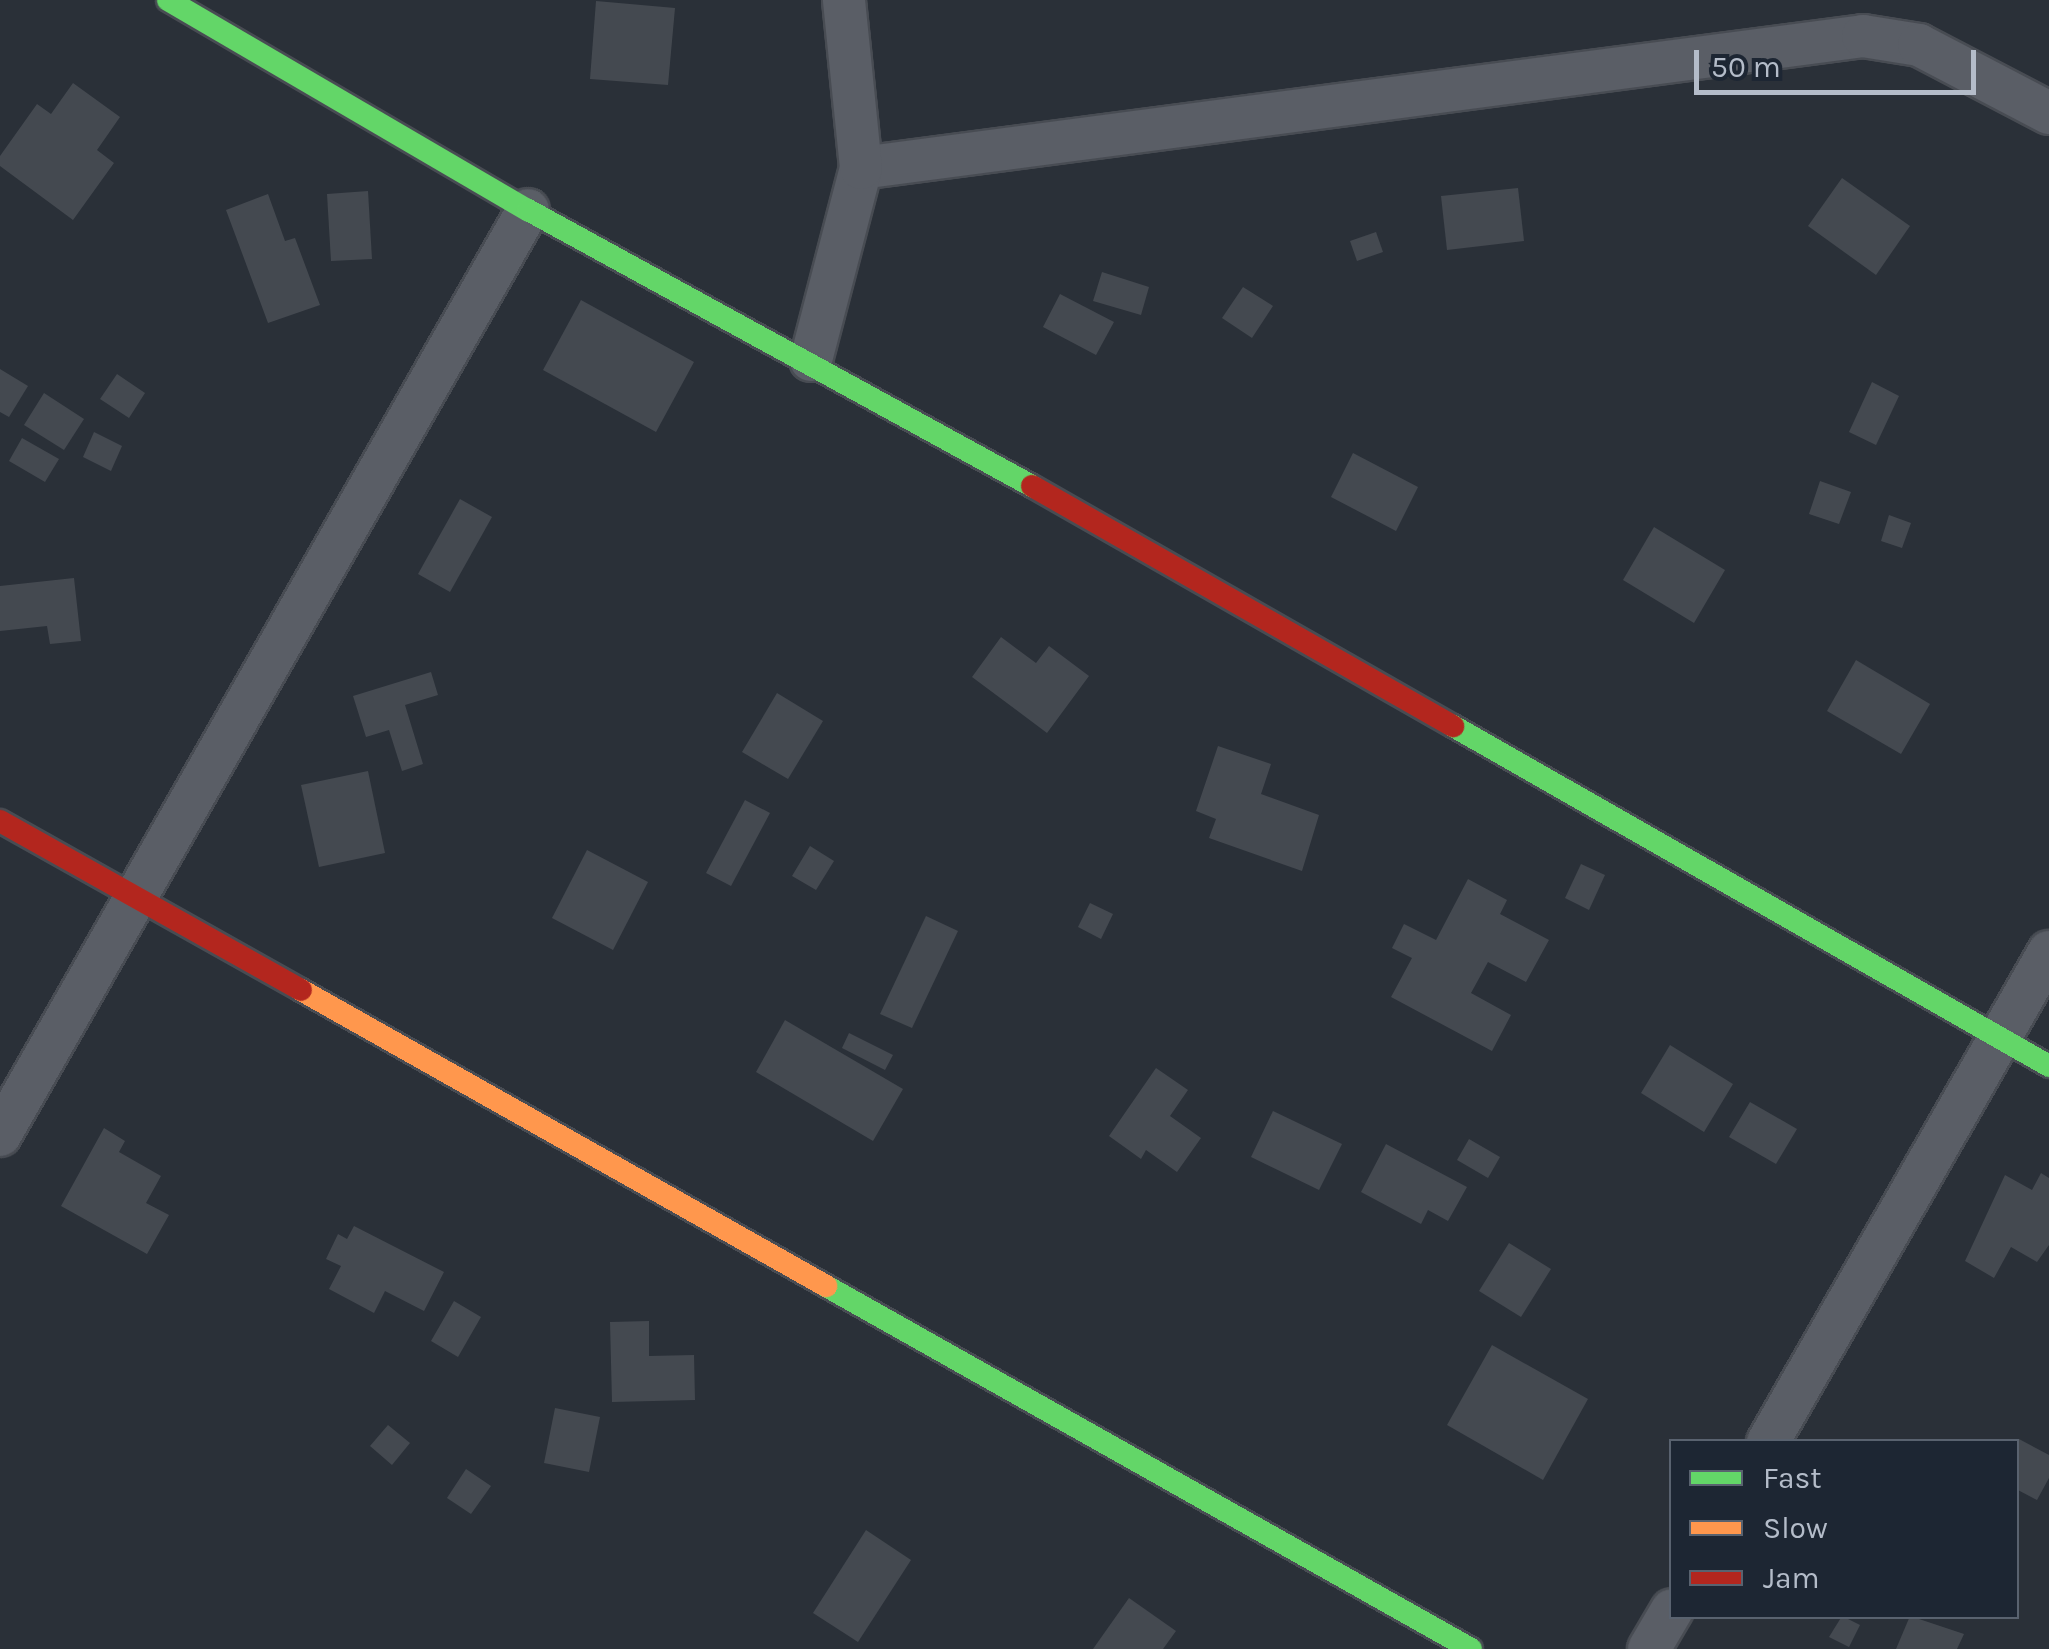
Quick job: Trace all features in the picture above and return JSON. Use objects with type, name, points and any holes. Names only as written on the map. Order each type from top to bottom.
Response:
[{"type":"street","points":[[168,0],[528,210],[811,360],[2049,1066]]},
{"type":"street","points":[[811,360],[862,168],[844,0]]},
{"type":"street","points":[[862,168],[1862,36],[1919,45],[2049,113]]},
{"type":"street","points":[[0,1135],[140,898],[528,210]]},
{"type":"street","points":[[0,821],[1471,1649]]},
{"type":"street","points":[[1770,1439],[2049,952]]},
{"type":"street","points":[[1649,1649],[1669,1615]]},
{"type":"building","points":[[596,1],[675,8],[668,85],[590,79]]},
{"type":"building","points":[[73,83],[120,117],[97,150],[114,163],[73,220],[0,166],[0,156],[37,104],[51,114]]},
{"type":"building","points":[[1842,178],[1910,226],[1876,275],[1808,226]]},
{"type":"building","points":[[1518,188],[1524,241],[1447,250],[1441,196]]},
{"type":"building","points":[[368,191],[372,259],[331,261],[327,194]]},
{"type":"building","points":[[268,194],[285,241],[295,238],[320,305],[268,323],[226,210]]},
{"type":"building","points":[[1376,232],[1383,252],[1357,261],[1350,241]]},
{"type":"building","points":[[1102,272],[1149,287],[1141,315],[1093,301]]},
{"type":"building","points":[[1243,287],[1273,306],[1252,338],[1222,318]]},
{"type":"building","points":[[1060,294],[1114,322],[1096,355],[1043,327]]},
{"type":"building","points":[[581,300],[694,362],[656,432],[543,370]]},
{"type":"building","points":[[0,369],[28,386],[9,417],[0,412]]},
{"type":"building","points":[[117,374],[145,393],[129,418],[100,399]]},
{"type":"building","points":[[1872,382],[1899,396],[1876,445],[1849,432]]},
{"type":"building","points":[[44,393],[84,419],[64,450],[24,425]]},
{"type":"building","points":[[94,432],[122,446],[111,471],[83,457]]},
{"type":"building","points":[[22,438],[59,459],[45,482],[9,461]]},
{"type":"building","points":[[1353,453],[1418,487],[1396,531],[1331,497]]},
{"type":"building","points":[[1820,481],[1851,492],[1839,524],[1809,514]]},
{"type":"building","points":[[460,499],[492,517],[450,592],[418,574]]},
{"type":"building","points":[[1889,515],[1911,523],[1902,548],[1881,541]]},
{"type":"building","points":[[1654,527],[1725,570],[1694,623],[1623,580]]},
{"type":"building","points":[[74,578],[81,641],[50,644],[47,626],[0,631],[0,586]]},
{"type":"building","points":[[1001,637],[1036,663],[1049,646],[1089,676],[1047,733],[972,677]]},
{"type":"building","points":[[1856,660],[1930,704],[1901,754],[1827,711]]},
{"type":"building","points":[[431,672],[438,695],[405,705],[423,764],[402,771],[389,730],[366,737],[353,696]]},
{"type":"building","points":[[777,693],[823,721],[788,779],[742,752]]},
{"type":"building","points":[[1218,746],[1271,764],[1261,794],[1319,815],[1302,871],[1209,838],[1216,819],[1196,811]]},
{"type":"building","points":[[368,771],[385,853],[319,867],[301,785]]},
{"type":"building","points":[[745,800],[770,813],[731,886],[706,873]]},
{"type":"building","points":[[810,846],[834,861],[816,890],[792,876]]},
{"type":"building","points":[[587,850],[648,882],[613,950],[552,918]]},
{"type":"building","points":[[1581,864],[1605,875],[1589,910],[1565,898]]},
{"type":"building","points":[[1468,879],[1507,900],[1500,914],[1549,940],[1526,982],[1488,962],[1471,993],[1511,1015],[1492,1051],[1391,997],[1412,958],[1392,948],[1404,924],[1436,940]]},
{"type":"building","points":[[1090,903],[1113,914],[1101,939],[1078,927]]},
{"type":"building","points":[[926,916],[958,931],[912,1028],[880,1014]]},
{"type":"building","points":[[785,1020],[903,1089],[873,1141],[756,1072]]},
{"type":"building","points":[[849,1033],[893,1055],[885,1070],[842,1048]]},
{"type":"building","points":[[1670,1045],[1733,1084],[1704,1132],[1641,1093]]},
{"type":"building","points":[[1156,1068],[1188,1090],[1170,1116],[1201,1138],[1177,1172],[1146,1150],[1141,1159],[1109,1136]]},
{"type":"building","points":[[1750,1102],[1797,1129],[1776,1164],[1729,1137]]},
{"type":"building","points":[[1273,1111],[1342,1144],[1319,1190],[1251,1157]]},
{"type":"building","points":[[104,1128],[125,1141],[119,1152],[161,1176],[146,1203],[169,1215],[147,1254],[61,1206]]},
{"type":"building","points":[[1469,1139],[1500,1157],[1488,1178],[1457,1160]]},
{"type":"building","points":[[1386,1144],[1467,1187],[1448,1221],[1428,1210],[1421,1224],[1361,1192]]},
{"type":"building","points":[[2041,1173],[2049,1178],[2049,1245],[2037,1262],[2011,1247],[1994,1278],[1965,1261],[2005,1175],[2032,1190]]},
{"type":"building","points":[[354,1226],[444,1272],[424,1311],[385,1291],[374,1313],[329,1289],[341,1266],[326,1259],[338,1234],[347,1239]]},
{"type":"building","points":[[1509,1243],[1551,1269],[1521,1317],[1479,1291]]},
{"type":"building","points":[[454,1301],[481,1317],[458,1357],[431,1341]]},
{"type":"building","points":[[649,1321],[649,1356],[694,1355],[695,1400],[612,1402],[610,1322]]},
{"type":"building","points":[[1492,1345],[1588,1399],[1543,1480],[1447,1425]]},
{"type":"building","points":[[555,1408],[600,1417],[589,1472],[544,1463]]},
{"type":"building","points":[[388,1425],[410,1443],[392,1465],[370,1446]]},
{"type":"building","points":[[2019,1439],[2049,1455],[2049,1478],[2037,1500],[2019,1491]]},
{"type":"building","points":[[466,1469],[491,1486],[471,1514],[447,1498]]},
{"type":"building","points":[[866,1530],[911,1560],[858,1642],[813,1613]]},
{"type":"building","points":[[1129,1598],[1176,1631],[1163,1649],[1093,1649]]},
{"type":"building","points":[[1840,1619],[1860,1625],[1849,1647],[1829,1637]]},
{"type":"building","points":[[1909,1619],[1964,1634],[1957,1649],[1896,1649]]},
{"type":"traffic: fast","points":[[168,0],[528,210],[1032,486]]},
{"type":"traffic: fast","points":[[1453,726],[2049,1066]]},
{"type":"traffic: fast","points":[[826,1286],[1471,1649]]},
{"type":"traffic: slow","points":[[301,990],[826,1286]]},
{"type":"traffic: jam","points":[[1032,486],[1453,726]]},
{"type":"traffic: jam","points":[[0,821],[301,990]]}]
